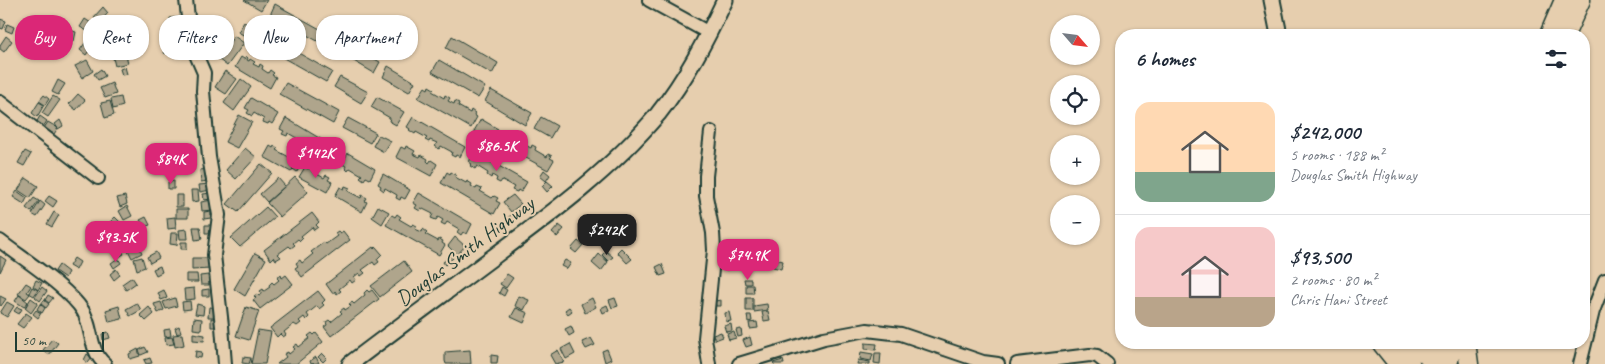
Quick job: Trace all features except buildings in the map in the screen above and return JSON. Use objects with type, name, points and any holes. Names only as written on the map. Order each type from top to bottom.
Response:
[{"type":"main road","points":[[1552,29],[1564,0]]},
{"type":"main road","points":[[1568,29],[1581,0]]},
{"type":"main road","points":[[1386,349],[1398,364]]},
{"type":"main road","points":[[1436,349],[1437,363]]},
{"type":"main road","points":[[1437,363],[1448,349]]},
{"type":"main road","points":[[1467,349],[1469,364]]},
{"type":"street","points":[[186,0],[192,43],[204,74],[203,91],[209,157],[219,215],[214,255],[225,364]]},
{"type":"street","points":[[649,0],[711,29]]},
{"type":"street","name":"Douglas Smith Highway","points":[[350,364],[541,221],[608,166],[640,135],[670,98],[692,65],[725,0]]},
{"type":"street","points":[[1272,0],[1278,29]]},
{"type":"street","points":[[0,102],[98,178]]},
{"type":"street","points":[[709,364],[705,338],[714,250],[713,233],[706,196],[706,176],[711,132]]},
{"type":"street","points":[[0,241],[68,294],[82,310],[88,322],[94,349],[105,364]]},
{"type":"street","points":[[1590,323],[1605,280]]},
{"type":"street","points":[[739,364],[824,338],[867,330],[901,334],[983,362],[998,364]]},
{"type":"street","points":[[1390,349],[1412,364]]},
{"type":"street","points":[[1414,349],[1437,363]]},
{"type":"street","points":[[1580,364],[1584,349]]},
{"type":"street","points":[[1017,364],[1090,355],[1097,356],[1107,364]]}]
